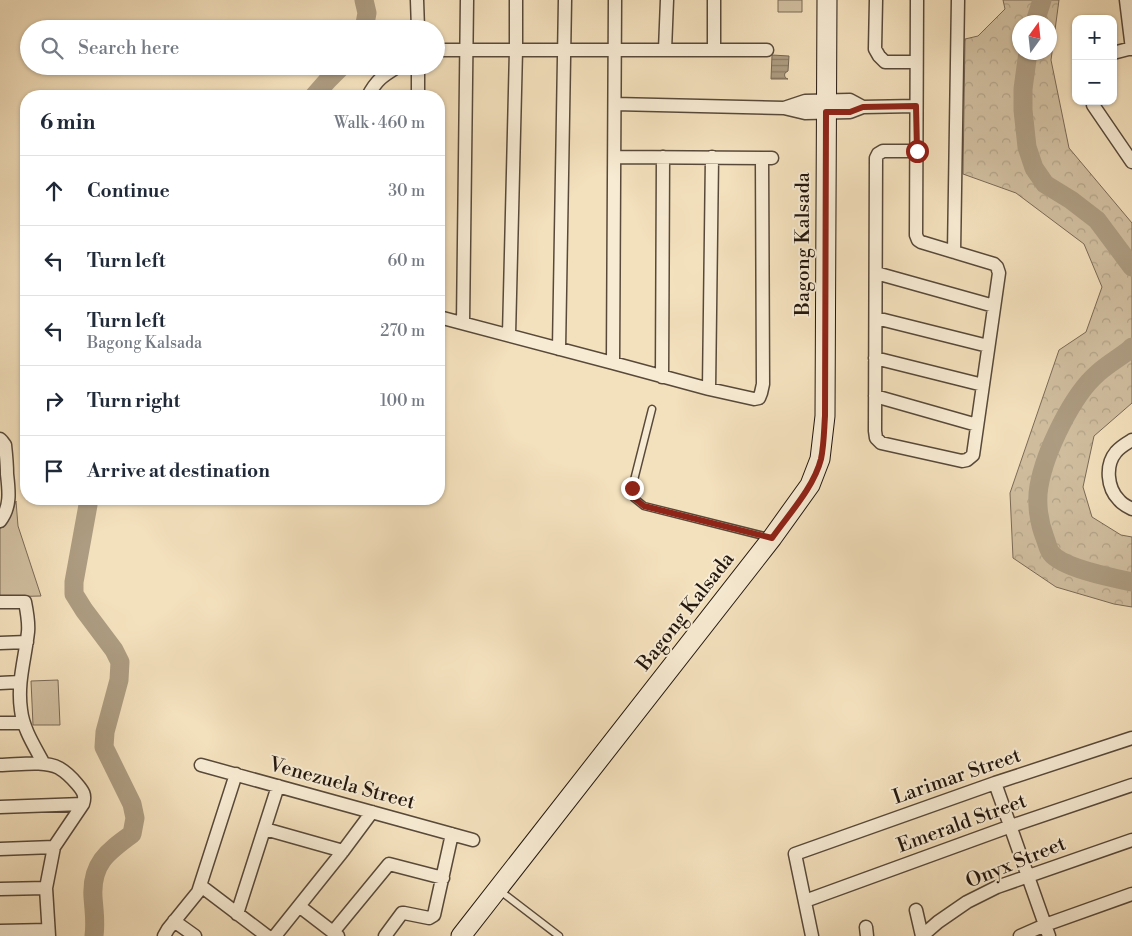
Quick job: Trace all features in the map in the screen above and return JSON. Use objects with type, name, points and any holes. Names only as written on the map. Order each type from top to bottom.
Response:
[{"type":"street","points":[[417,0],[418,20]]},
{"type":"street","points":[[463,323],[467,0]]},
{"type":"street","points":[[509,336],[516,0]]},
{"type":"street","points":[[559,349],[565,0]]},
{"type":"street","points":[[613,363],[615,0]]},
{"type":"street","points":[[666,50],[667,0]]},
{"type":"street","points":[[714,0],[714,50]]},
{"type":"street","name":"Bagong Kalsada","points":[[461,936],[772,538],[810,485],[820,460],[825,416],[827,0]]},
{"type":"street","points":[[876,0],[875,49],[879,56],[885,62],[916,62]]},
{"type":"street","points":[[917,0],[916,62],[917,151],[916,235],[921,242],[994,264],[999,273],[973,455],[967,460],[962,461],[881,442],[876,438],[876,158],[878,154],[883,152],[917,151]]},
{"type":"street","points":[[954,252],[958,0]]},
{"type":"street","points":[[1117,52],[1132,49],[1126,0]]},
{"type":"street","points":[[445,50],[767,50]]},
{"type":"street","points":[[371,90],[379,79],[385,75]]},
{"type":"street","points":[[418,75],[418,90]]},
{"type":"street","points":[[615,104],[784,108],[805,113],[826,107],[850,112],[863,107],[916,106]]},
{"type":"street","points":[[1093,105],[1132,162]]},
{"type":"street","points":[[445,318],[709,389],[754,400],[759,398],[763,384],[767,158],[614,156]]},
{"type":"street","points":[[662,376],[663,157]]},
{"type":"street","points":[[709,389],[712,157]]},
{"type":"street","points":[[876,273],[994,306]]},
{"type":"street","points":[[876,318],[988,346]]},
{"type":"street","points":[[875,358],[983,385]]},
{"type":"street","points":[[875,396],[977,425]]},
{"type":"street","points":[[0,439],[5,445],[4,477],[10,495],[8,506],[1,519]]},
{"type":"street","points":[[1132,440],[1116,452],[1111,461],[1108,475],[1111,487],[1118,499],[1132,509]]},
{"type":"street","points":[[0,602],[25,602],[28,616],[28,631],[20,682],[21,712],[24,723],[44,764]]},
{"type":"street","points":[[0,643],[26,642]]},
{"type":"street","points":[[0,683],[20,682]]},
{"type":"street","points":[[0,724],[24,723]]},
{"type":"street","name":"Larimar Street","points":[[805,901],[794,854],[995,783],[1132,738]]},
{"type":"street","points":[[0,765],[44,764],[59,768],[84,792],[85,798],[83,804],[54,847],[46,888],[49,933],[0,931]]},
{"type":"street","name":"Venezuela Street","points":[[200,765],[473,840]]},
{"type":"street","points":[[164,936],[201,886],[236,774]]},
{"type":"street","points":[[995,783],[1047,930]]},
{"type":"street","name":"Emerald Street","points":[[805,901],[1010,826],[1132,785]]},
{"type":"street","points":[[237,914],[278,786]]},
{"type":"street","points":[[0,807],[83,804]]},
{"type":"street","points":[[275,936],[372,812]]},
{"type":"street","points":[[265,829],[343,851]]},
{"type":"street","points":[[385,936],[404,913],[429,918],[434,915],[452,834]]},
{"type":"street","name":"Onyx Street","points":[[922,936],[938,922],[967,902],[997,888],[1132,840]]},
{"type":"street","points":[[0,849],[54,847]]},
{"type":"street","points":[[299,906],[335,934],[389,864],[443,878]]},
{"type":"street","points":[[201,886],[267,936]]},
{"type":"street","points":[[0,889],[46,888]]},
{"type":"street","points":[[1020,936],[1047,930],[1132,894]]},
{"type":"street","points":[[805,901],[812,936]]},
{"type":"street","points":[[916,910],[922,936]]},
{"type":"street","points":[[174,921],[195,936]]},
{"type":"lane","points":[[652,409],[632,488],[634,498],[644,506],[772,538]]},
{"type":"lane","points":[[498,889],[559,936]]},
{"type":"green space","points":[[778,0],[802,0],[802,12],[778,12]]},
{"type":"green space","points":[[1003,0],[1059,0],[1057,15],[1012,15],[1012,60],[1051,60],[1069,148],[1132,223],[1132,403],[1094,436],[1083,487],[1092,517],[1121,535],[1132,537],[1132,607],[1114,604],[1056,587],[1013,558],[1010,493],[1059,350],[1086,332],[1102,287],[1084,244],[1016,193],[963,174],[965,39],[978,36],[1005,9]]},
{"type":"green space","points":[[16,501],[18,526],[41,596],[0,597],[0,529],[10,518]]},
{"type":"green space","points":[[58,680],[60,725],[33,725],[31,681]]},
{"type":"shaded area","points":[[772,55],[789,56],[788,71],[785,73],[785,77],[788,79],[771,79]]},
{"type":"waterway","points":[[364,0],[367,13],[366,20]]},
{"type":"waterway","points":[[1037,15],[1042,0]]},
{"type":"waterway","points":[[1027,60],[1023,89],[1023,110],[1027,147],[1034,168],[1045,184],[1071,200],[1097,220],[1132,267]]},
{"type":"waterway","points":[[319,90],[333,75]]},
{"type":"waterway","points":[[1132,347],[1098,373],[1088,383],[1069,409],[1047,457],[1042,472],[1038,499],[1043,532],[1051,553],[1076,568],[1132,582]]},
{"type":"waterway","points":[[88,505],[74,582],[74,594],[114,650],[120,662],[119,680],[105,732],[104,747],[132,804],[135,818],[132,834],[108,853],[98,867],[93,886],[94,936]]},
{"type":"route","points":[[632,488],[634,498],[644,506],[772,538],[810,485],[820,460],[823,443],[825,416],[826,112],[850,112],[863,107],[916,106],[917,151]]}]
